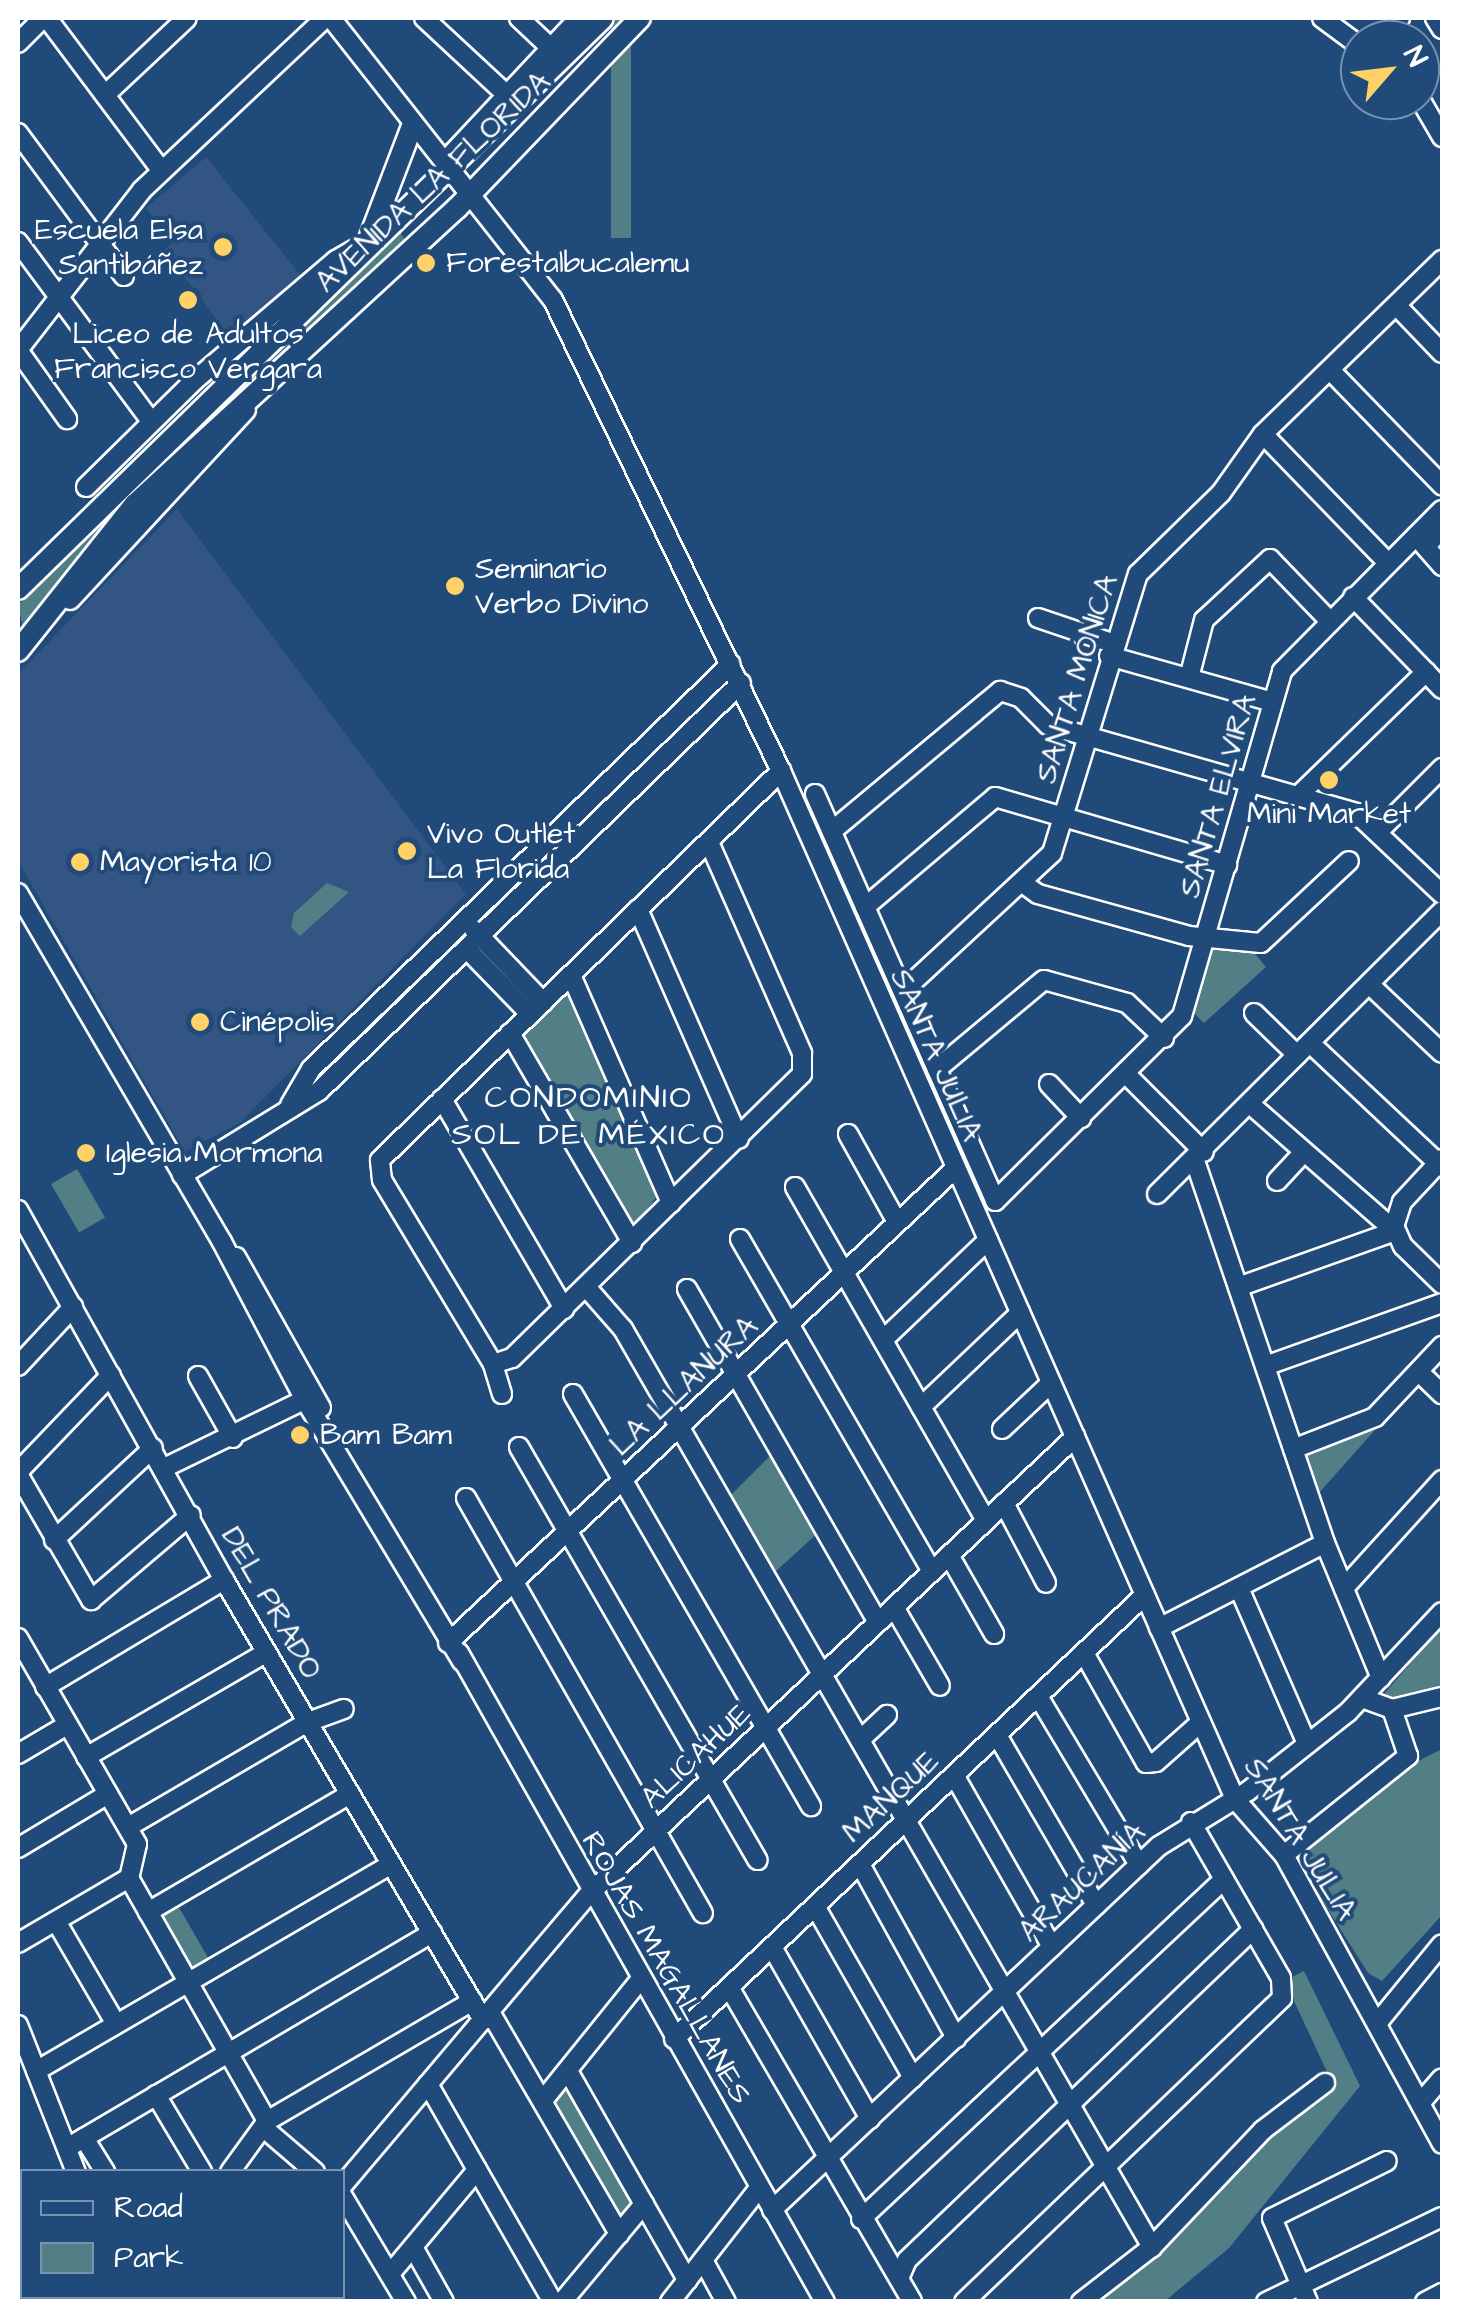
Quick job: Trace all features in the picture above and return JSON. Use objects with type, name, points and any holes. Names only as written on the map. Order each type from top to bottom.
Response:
[{"type":"main road","name":"AVENIDA LA FLORIDA","points":[[18,589],[369,241],[603,18]]},
{"type":"main road","name":"AVENIDA LA FLORIDA","points":[[18,651],[118,522],[260,382],[468,197],[640,18]]},
{"type":"main road","points":[[369,241],[413,124]]},
{"type":"main road","points":[[422,191],[440,201],[446,218]]},
{"type":"street","points":[[18,43],[45,18],[162,171]]},
{"type":"street","points":[[105,95],[187,18]]},
{"type":"street","points":[[424,18],[507,95]]},
{"type":"street","points":[[519,18],[552,48]]},
{"type":"street","name":"AVENIDA LA FLORIDA","points":[[446,170],[457,147],[579,18]]},
{"type":"street","points":[[1435,18],[1442,29]]},
{"type":"street","points":[[67,418],[18,350],[99,243],[162,171],[334,19]]},
{"type":"street","name":"SANTA JULIA","points":[[334,19],[446,170],[553,300],[741,683],[1235,1799],[1284,1854],[1379,2021],[1442,2144]]},
{"type":"street","points":[[18,133],[124,276]]},
{"type":"street","name":"AVENIDA LA FLORIDA","points":[[86,487],[151,421],[336,260],[369,241]]},
{"type":"street","points":[[18,242],[151,421]]},
{"type":"street","name":"SANTA MÓNICA","points":[[903,991],[1049,859],[1110,649],[1138,574],[1220,493],[1263,434],[1442,260]]},
{"type":"street","points":[[1397,306],[1442,353]]},
{"type":"street","points":[[1330,370],[1442,486]]},
{"type":"street","points":[[1263,434],[1388,563]]},
{"type":"street","name":"SANTA ELVIRA","points":[[1421,541],[1442,510]]},
{"type":"street","name":"SANTA ELVIRA","points":[[994,1201],[1164,1038],[1187,1007],[1286,664],[1388,563],[1442,530]]},
{"type":"street","points":[[1421,541],[1442,566]]},
{"type":"street","points":[[1188,678],[1204,620],[1270,559],[1329,620]]},
{"type":"street","points":[[1353,596],[1442,689]]},
{"type":"street","points":[[1038,618],[1188,678],[1273,702]]},
{"type":"street","points":[[290,1105],[311,1070],[731,664]]},
{"type":"street","points":[[1299,795],[1426,672]]},
{"type":"street","points":[[182,1175],[319,1090],[741,683]]},
{"type":"street","points":[[832,831],[991,693],[1018,696],[1042,722],[1356,813],[1380,830],[1442,894]]},
{"type":"street","points":[[1380,830],[1442,768]]},
{"type":"street","points":[[502,1394],[493,1364],[391,1196],[379,1164],[442,1098],[781,771]]},
{"type":"street","name":"SANTA JULIA","points":[[816,794],[994,1201]]},
{"type":"street","points":[[865,907],[995,797],[1227,865]]},
{"type":"street","points":[[493,1364],[512,1358],[587,1288],[804,1070],[802,1053],[709,842]]},
{"type":"street","points":[[1024,884],[1038,894],[1207,938],[1270,940],[1320,882],[1349,861]]},
{"type":"street","name":"ROJAS MAGALLANES","points":[[18,893],[462,1661],[825,2302]]},
{"type":"street","points":[[638,910],[739,1139]]},
{"type":"street","points":[[465,920],[474,943],[536,1008]]},
{"type":"street","points":[[1157,1194],[1200,1156],[1369,984],[1438,924]]},
{"type":"street","points":[[571,975],[671,1202]]},
{"type":"street","points":[[937,1070],[1044,980],[1131,1004],[1164,1038]]},
{"type":"street","points":[[1369,984],[1442,1052]]},
{"type":"street","points":[[1254,1013],[1441,1163],[1398,1208],[1395,1231]]},
{"type":"street","points":[[510,1033],[632,1243]]},
{"type":"street","points":[[1126,1074],[1200,1156],[1238,1286],[1325,1543],[1381,1678]]},
{"type":"street","points":[[1049,1084],[1081,1118]]},
{"type":"street","points":[[442,1098],[564,1309]]},
{"type":"street","points":[[1250,1104],[1395,1231],[1442,1284]]},
{"type":"street","points":[[848,1134],[898,1222]]},
{"type":"street","points":[[1278,1181],[1303,1153]]},
{"type":"street","name":"LA LLANURA","points":[[451,1642],[956,1168]]},
{"type":"street","points":[[795,1187],[986,1520]]},
{"type":"street","name":"DEL PRADO","points":[[22,1226],[73,1307],[224,1580],[472,2001],[544,2099],[618,2234]]},
{"type":"street","points":[[1238,1286],[1395,1231]]},
{"type":"street","points":[[740,1239],[932,1570]]},
{"type":"street","points":[[883,1340],[988,1240]]},
{"type":"street","points":[[587,1288],[618,1321],[1152,2247]]},
{"type":"street","points":[[687,1289],[878,1622]]},
{"type":"street","points":[[1265,1366],[1442,1303]]},
{"type":"street","points":[[18,1366],[73,1307]]},
{"type":"street","points":[[921,1407],[1020,1313]]},
{"type":"street","points":[[1293,1449],[1374,1418],[1442,1346]]},
{"type":"street","points":[[1419,1372],[1442,1394]]},
{"type":"street","points":[[111,1375],[18,1473],[90,1600],[191,1515]]},
{"type":"street","points":[[198,1376],[233,1438]]},
{"type":"street","points":[[1002,1429],[1052,1383]]},
{"type":"street","points":[[573,1394],[811,1806]]},
{"type":"street","points":[[164,1468],[310,1398]]},
{"type":"street","name":"ALICAHUE","points":[[345,2182],[590,1893],[1075,1437]]},
{"type":"street","points":[[519,1447],[757,1860]]},
{"type":"street","points":[[54,1540],[153,1448]]},
{"type":"street","points":[[1344,1588],[1442,1480]]},
{"type":"street","points":[[466,1498],[703,1913]]},
{"type":"street","points":[[1004,1504],[1046,1583]]},
{"type":"street","points":[[1160,1628],[1325,1543]]},
{"type":"street","points":[[949,1555],[994,1634]]},
{"type":"street","points":[[45,1688],[224,1580]]},
{"type":"street","points":[[1239,1588],[1307,1744]]},
{"type":"street","name":"MANQUE","points":[[674,2039],[1145,1596]]},
{"type":"street","points":[[894,1607],[940,1686]]},
{"type":"street","name":"ARAUCANÍA","points":[[772,2210],[1139,1865],[1191,1822],[1235,1799],[1307,1744],[1362,1698],[1442,1612]]},
{"type":"street","points":[[18,1638],[22,1658],[45,1688],[138,1848],[129,1878],[18,1943]]},
{"type":"street","points":[[86,1757],[267,1652]]},
{"type":"street","points":[[1084,1653],[1146,1762],[1156,1762],[1201,1722]]},
{"type":"street","points":[[1038,1696],[1139,1865]]},
{"type":"street","points":[[1362,1698],[1392,1710],[1442,1697]]},
{"type":"street","points":[[128,1828],[308,1722],[344,1709]]},
{"type":"street","points":[[1284,1854],[1408,1756],[1392,1710]]},
{"type":"street","points":[[860,1740],[887,1715]]},
{"type":"street","points":[[18,1754],[67,1725]]},
{"type":"street","points":[[997,1735],[1096,1905]]},
{"type":"street","points":[[954,1775],[1052,1947]]},
{"type":"street","points":[[18,1848],[108,1794]]},
{"type":"street","points":[[148,1912],[350,1794]]},
{"type":"street","points":[[964,2302],[1283,1994],[1282,1978],[1191,1822]]},
{"type":"street","points":[[36,2071],[391,1864]]},
{"type":"street","points":[[860,1864],[956,2038]]},
{"type":"street","points":[[129,1878],[230,2052],[266,2125],[312,2169]]},
{"type":"street","points":[[861,2219],[1224,1879]]},
{"type":"street","points":[[815,1906],[914,2078]]},
{"type":"street","points":[[56,1921],[116,2024]]},
{"type":"street","points":[[901,2274],[1252,1929]]},
{"type":"street","points":[[67,2148],[432,1932]]},
{"type":"street","points":[[1379,2021],[1442,1944]]},
{"type":"street","points":[[772,1947],[870,2119]]},
{"type":"street","points":[[544,2099],[640,1980]]},
{"type":"street","points":[[729,1987],[890,2268],[901,2274],[912,2302]]},
{"type":"street","points":[[232,2169],[266,2125],[472,2001]]},
{"type":"street","points":[[18,2024],[75,2169]]},
{"type":"street","points":[[568,2072],[687,2280]]},
{"type":"street","points":[[1422,2102],[1442,2078]]},
{"type":"street","points":[[1080,2302],[1152,2247],[1254,2139],[1326,2083]]},
{"type":"street","points":[[428,2084],[553,2302]]},
{"type":"street","points":[[156,2095],[200,2169]]},
{"type":"street","points":[[84,2138],[103,2169]]},
{"type":"street","points":[[1308,2302],[1272,2218],[1387,2160]]},
{"type":"street","points":[[390,2274],[477,2170]]},
{"type":"street","points":[[670,2302],[760,2188]]},
{"type":"street","points":[[345,2201],[406,2302]]},
{"type":"street","points":[[562,2302],[644,2204]]},
{"type":"street","points":[[1266,2302],[1442,2217]]},
{"type":"street","points":[[413,2247],[444,2302]]},
{"type":"street","points":[[702,2260],[726,2302]]},
{"type":"street","points":[[1425,2302],[1442,2293]]},
{"type":"shaded area","name":"Escuela Elsa Santibáñez","points":[[206,157],[301,276],[230,337],[164,250],[172,243],[146,208]]},
{"type":"shaded area","name":"Vivo Outlet La Florida","points":[[177,509],[466,894],[241,1122],[185,1152],[18,861],[18,674]]},
{"type":"green space","points":[[611,18],[631,18],[631,238],[611,238]]},
{"type":"green space","points":[[398,228],[408,245],[110,522],[24,633],[18,605]]},
{"type":"green space","points":[[722,683],[725,686],[475,926],[479,915]]},
{"type":"green space","points":[[327,883],[349,892],[300,936],[291,927],[294,913]]},
{"type":"green space","points":[[1212,944],[1250,948],[1266,967],[1204,1023],[1194,1013]]},
{"type":"green space","name":"CONDOMINIO SOL DE MÉXICO","points":[[570,996],[658,1195],[637,1222],[629,1221],[523,1034],[560,997]]},
{"type":"green space","points":[[77,1169],[105,1217],[79,1232],[51,1184]]},
{"type":"green space","points":[[1373,1425],[1374,1431],[1318,1494],[1304,1452]]},
{"type":"green space","points":[[776,1450],[821,1530],[774,1573],[729,1497]]},
{"type":"green space","points":[[1442,1627],[1442,1690],[1401,1702],[1383,1695]]},
{"type":"green space","points":[[1442,1749],[1442,1915],[1382,1981],[1368,1973],[1293,1854],[1387,1777]]},
{"type":"green space","points":[[177,1904],[212,1964],[192,1975],[157,1916]]},
{"type":"green space","points":[[1304,1971],[1360,2086],[1229,2248],[1165,2301],[1088,2302],[1302,2100],[1316,2105],[1335,2089],[1294,2001],[1290,1978]]},
{"type":"green space","points":[[567,2086],[633,2208],[620,2221],[552,2106]]},
{"type":"place","name":"Escuela Elsa Santibáñez","points":[[223,247]]},
{"type":"place","name":"Forestalbucalemu","points":[[426,263]]},
{"type":"place","name":"Liceo de Adultos Francisco Vergara","points":[[188,300]]},
{"type":"place","name":"Seminario Verbo Divino","points":[[455,586]]},
{"type":"place","name":"Mini Market","points":[[1329,780]]},
{"type":"place","name":"Vivo Outlet La Florida","points":[[407,851]]},
{"type":"place","name":"Mayorista 10","points":[[80,862]]},
{"type":"place","name":"Cinépolis","points":[[200,1022]]},
{"type":"place","name":"Iglesia Mormona","points":[[86,1153]]},
{"type":"place","name":"Bam Bam","points":[[300,1435]]},
{"type":"district","name":"CONDOMINIO SOL DE MÉXICO","points":[[589,1118]]}]
